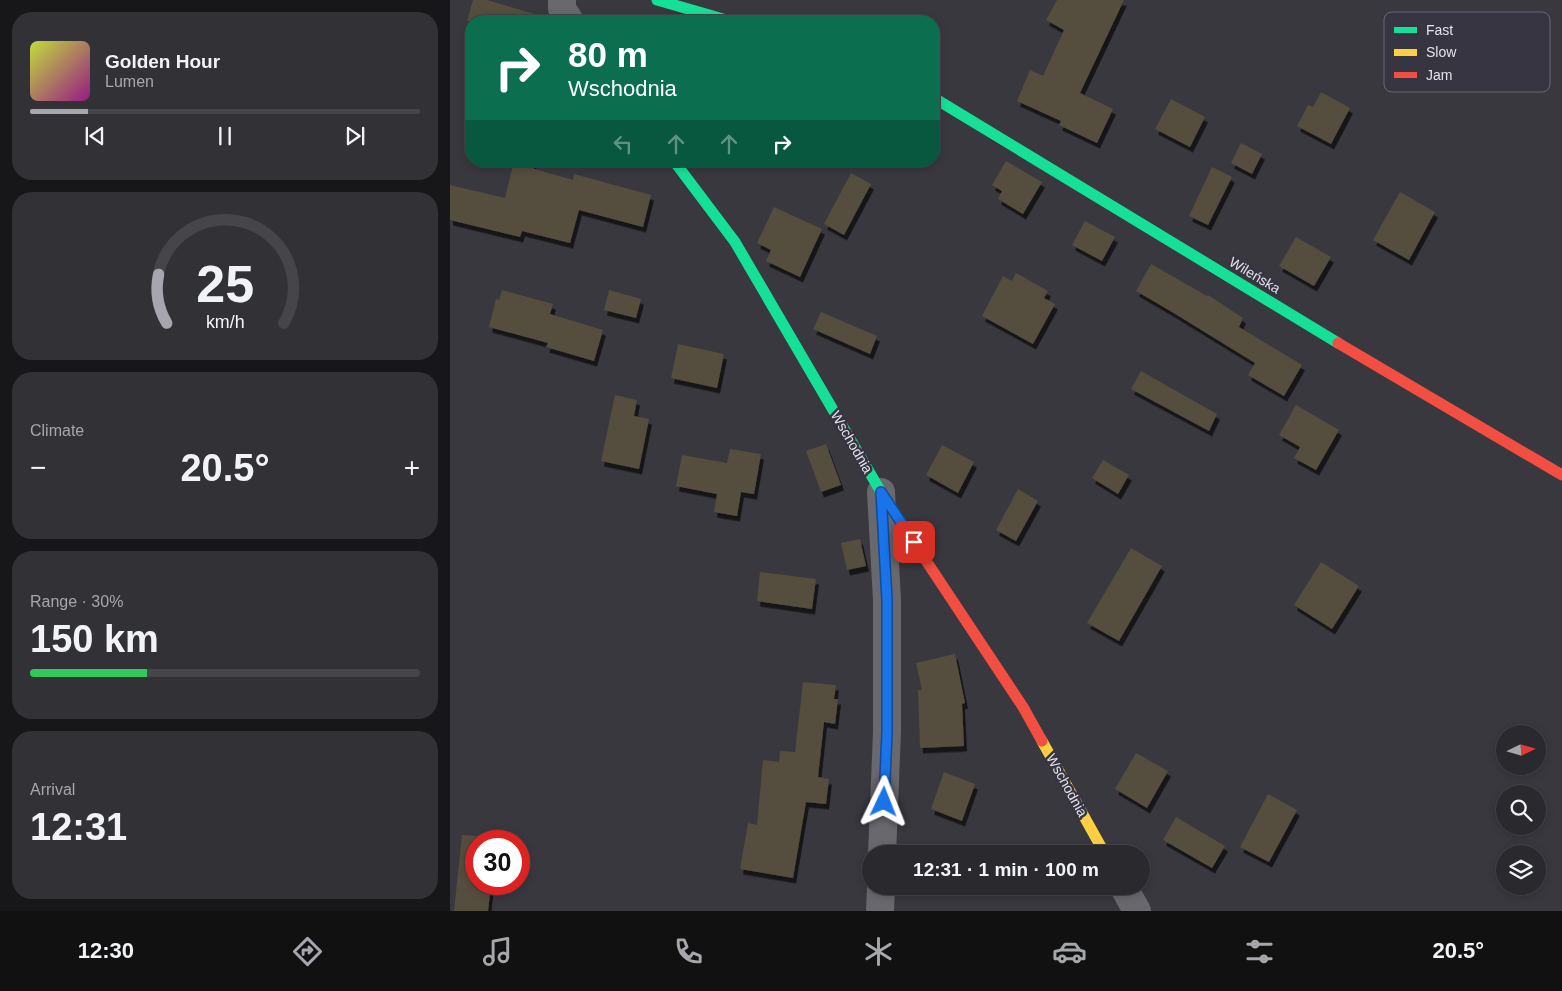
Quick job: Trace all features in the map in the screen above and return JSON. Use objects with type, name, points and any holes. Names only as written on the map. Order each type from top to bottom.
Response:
[{"type":"street","points":[[562,0],[562,9],[566,15]]},
{"type":"street","points":[[657,0],[709,15]]},
{"type":"street","name":"Wileńska","points":[[940,102],[1389,374],[1562,475]]},
{"type":"street","name":"Wschodnia","points":[[679,167],[735,242],[881,492],[1023,707],[1100,845]]},
{"type":"street","points":[[881,492],[887,600],[887,732],[882,845]]},
{"type":"street","points":[[880,911],[881,895]]},
{"type":"street","points":[[1128,895],[1137,911]]},
{"type":"building","points":[[473,0],[487,0],[538,15],[469,15]]},
{"type":"building","points":[[1057,0],[1124,0],[1080,93],[1113,109],[1097,143],[1059,125],[1061,121],[1017,101],[1030,70],[1043,76],[1064,30],[1046,20]]},
{"type":"building","points":[[1321,92],[1350,108],[1331,144],[1297,126],[1308,105],[1313,107]]},
{"type":"building","points":[[1171,99],[1205,117],[1190,147],[1155,129]]},
{"type":"building","points":[[1241,143],[1262,154],[1252,174],[1231,163]]},
{"type":"building","points":[[1006,161],[1042,182],[1023,214],[998,199],[1002,191],[992,185]]},
{"type":"building","points":[[513,167],[532,167],[573,180],[574,174],[651,195],[643,227],[579,210],[570,243],[522,231],[520,237],[450,220],[450,185],[505,198]]},
{"type":"building","points":[[1212,167],[1232,177],[1208,225],[1189,216]]},
{"type":"building","points":[[851,173],[871,184],[844,235],[824,224]]},
{"type":"building","points":[[1400,192],[1435,212],[1409,260],[1373,240]]},
{"type":"building","points":[[774,207],[822,229],[800,277],[766,261],[771,250],[757,243]]},
{"type":"building","points":[[1085,221],[1115,237],[1102,261],[1072,245]]},
{"type":"building","points":[[1296,237],[1331,257],[1314,286],[1279,266]]},
{"type":"building","points":[[1151,264],[1208,295],[1243,318],[1239,327],[1302,365],[1284,396],[1248,375],[1255,363],[1136,291]]},
{"type":"building","points":[[1016,273],[1048,291],[1044,298],[1055,304],[1033,344],[982,316],[1003,276],[1012,281]]},
{"type":"building","points":[[502,290],[553,304],[550,314],[603,330],[594,361],[546,347],[548,343],[489,327],[496,299],[499,300]]},
{"type":"building","points":[[609,290],[641,299],[636,318],[604,310]]},
{"type":"building","points":[[821,312],[877,336],[870,354],[813,329]]},
{"type":"building","points":[[678,344],[724,354],[717,388],[671,378]]},
{"type":"building","points":[[1141,371],[1217,414],[1209,431],[1131,389]]},
{"type":"building","points":[[615,395],[637,400],[634,416],[649,419],[639,469],[601,461]]},
{"type":"building","points":[[1296,405],[1339,430],[1316,470],[1294,458],[1300,447],[1279,435]]},
{"type":"building","points":[[826,444],[841,485],[821,492],[806,451]]},
{"type":"building","points":[[942,445],[974,462],[958,493],[926,475]]},
{"type":"building","points":[[730,449],[761,454],[754,494],[741,492],[737,516],[714,512],[717,494],[676,486],[682,455],[727,463]]},
{"type":"building","points":[[1103,460],[1129,475],[1118,494],[1092,478]]},
{"type":"building","points":[[1018,489],[1038,501],[1016,541],[996,530]]},
{"type":"building","points":[[860,539],[866,566],[847,570],[841,543]]},
{"type":"building","points":[[1131,548],[1162,566],[1119,641],[1087,623]]},
{"type":"building","points":[[1321,562],[1359,586],[1332,629],[1294,605]]},
{"type":"building","points":[[760,572],[816,579],[812,609],[757,601]]},
{"type":"building","points":[[955,654],[965,703],[962,704],[964,746],[920,748],[918,690],[922,690],[916,663]]},
{"type":"building","points":[[803,682],[836,685],[834,699],[838,699],[835,724],[824,722],[818,777],[829,779],[826,804],[806,802],[793,878],[740,869],[748,823],[757,825],[763,760],[779,762],[780,751],[795,752]]},
{"type":"building","points":[[1136,753],[1168,771],[1147,808],[1115,789]]},
{"type":"building","points":[[944,772],[975,784],[962,821],[931,809]]},
{"type":"building","points":[[1268,794],[1297,810],[1269,862],[1240,847]]},
{"type":"building","points":[[1176,817],[1225,846],[1212,868],[1163,840]]},
{"type":"building","points":[[462,835],[465,835],[465,895],[490,895],[488,911],[454,911]]},
{"type":"traffic: fast","points":[[657,0],[709,15]]},
{"type":"traffic: fast","points":[[940,102],[1338,343]]},
{"type":"traffic: fast","points":[[679,167],[735,242],[881,492],[913,541]]},
{"type":"traffic: slow","points":[[1042,741],[1100,845]]},
{"type":"traffic: jam","points":[[1338,343],[1562,475]]},
{"type":"traffic: jam","points":[[913,541],[1023,707],[1042,741]]},
{"type":"route","points":[[884,802],[887,732],[887,600],[881,492],[914,542]]}]
